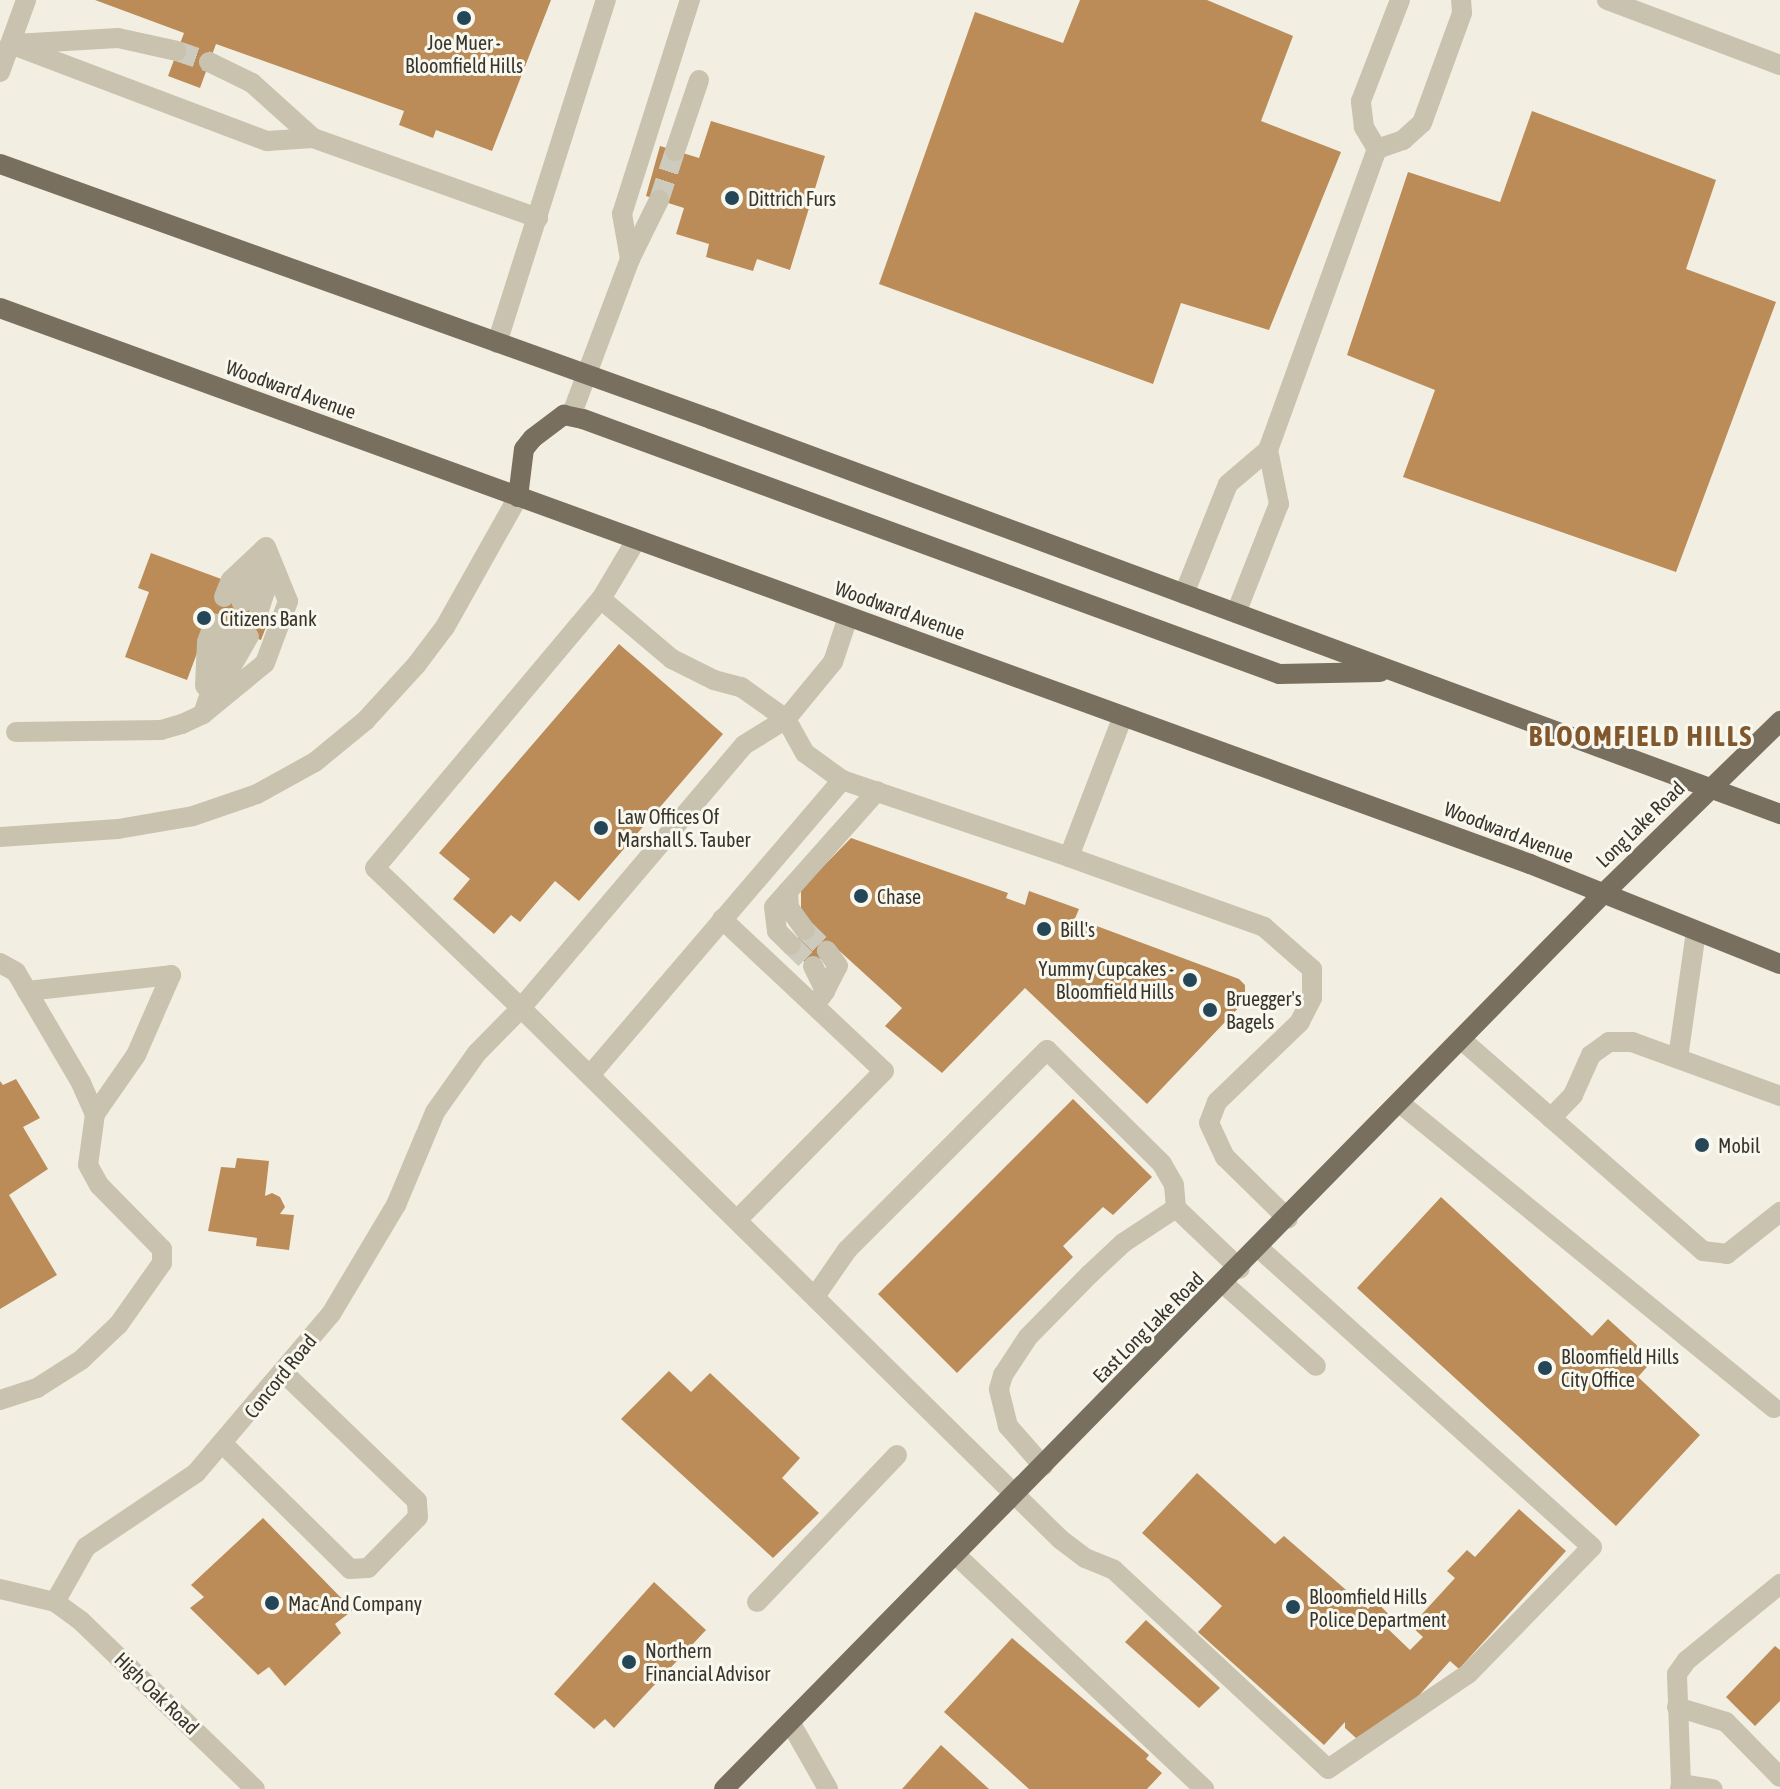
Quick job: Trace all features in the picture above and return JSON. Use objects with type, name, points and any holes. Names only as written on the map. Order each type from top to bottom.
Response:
[{"type":"main road","points":[[0,164],[589,376],[1780,814]]},
{"type":"main road","name":"Woodward Avenue","points":[[0,308],[635,542],[1123,716],[1603,894],[1780,964]]},
{"type":"main road","points":[[518,497],[524,449],[548,423],[571,416],[1279,674],[1392,671]]},
{"type":"main road","name":"Long Lake Road","points":[[1603,894],[1780,721]]},
{"type":"main road","name":"East Long Lake Road","points":[[724,1789],[1260,1249],[1603,894]]},
{"type":"street","points":[[0,72],[26,0]]},
{"type":"street","points":[[497,343],[606,0]]},
{"type":"street","points":[[630,259],[622,214],[690,0]]},
{"type":"street","points":[[1377,149],[1364,127],[1361,101],[1400,0]]},
{"type":"street","points":[[1377,149],[1403,140],[1422,123],[1462,13],[1461,0]]},
{"type":"street","points":[[1607,0],[1780,65]]},
{"type":"street","points":[[10,44],[118,38],[177,51]]},
{"type":"street","points":[[10,44],[267,141],[313,138]]},
{"type":"street","points":[[209,62],[252,83],[313,138],[538,218]]},
{"type":"street","points":[[675,151],[699,80]]},
{"type":"street","points":[[1184,594],[1228,484],[1268,450],[1377,149]]},
{"type":"street","points":[[571,416],[589,376],[630,259],[659,200]]},
{"type":"street","points":[[1236,613],[1279,504],[1268,450]]},
{"type":"street","points":[[0,837],[118,829],[193,816],[257,794],[315,762],[365,721],[417,664],[479,570],[518,497]]},
{"type":"street","points":[[635,542],[601,599],[375,868],[591,1074],[1060,1539],[1085,1558],[1114,1570],[1328,1769],[1468,1674],[1592,1547],[1385,1357],[1348,1331],[1260,1249]]},
{"type":"street","points":[[266,547],[265,592],[242,603],[231,580],[266,547]]},
{"type":"street","points":[[16,732],[161,730],[203,714],[265,663],[288,601],[266,547]]},
{"type":"street","points":[[601,599],[672,659],[741,687],[786,719],[805,753],[842,780],[1264,927],[1312,969],[1312,998],[1300,1022],[1217,1102],[1209,1123],[1225,1157],[1288,1219]]},
{"type":"street","name":"Concord Road","points":[[55,1602],[98,1536],[167,1495],[223,1444],[284,1373],[367,1260],[435,1112],[477,1053],[521,1008],[744,745],[786,719],[833,662],[848,617]]},
{"type":"street","points":[[203,714],[232,630]]},
{"type":"street","points":[[1069,857],[1123,716]]},
{"type":"street","points":[[591,1074],[842,780]]},
{"type":"street","points":[[798,938],[772,918],[788,891],[877,791]]},
{"type":"street","points":[[722,919],[820,998],[884,1071],[738,1219]]},
{"type":"street","points":[[1678,1058],[1696,932]]},
{"type":"street","points":[[820,958],[820,998]]},
{"type":"street","points":[[0,963],[16,972],[95,1114]]},
{"type":"street","points":[[0,1400],[37,1388],[81,1360],[119,1324],[162,1263],[162,1249],[154,1237],[99,1185],[88,1165],[95,1114],[136,1055],[171,975],[27,991]]},
{"type":"street","points":[[1463,1041],[1703,1251],[1727,1254],[1780,1212]]},
{"type":"street","points":[[1551,1118],[1573,1095],[1591,1055],[1609,1042],[1632,1042],[1780,1096]]},
{"type":"street","points":[[816,1295],[847,1250],[1047,1050],[1162,1164],[1174,1185],[1176,1208],[1240,1269]]},
{"type":"street","points":[[1401,1104],[1774,1408]]},
{"type":"street","points":[[1043,1466],[1008,1426],[999,1389],[1028,1337],[1123,1243],[1176,1208]]},
{"type":"street","points":[[1224,1284],[1316,1366]]},
{"type":"street","points":[[223,1444],[350,1569],[368,1568],[418,1517],[417,1501],[284,1373]]},
{"type":"street","points":[[757,1602],[897,1455]]},
{"type":"street","points":[[956,1555],[1204,1789]]},
{"type":"street","points":[[1713,1789],[1680,1786],[1677,1674],[1686,1661],[1780,1584]]},
{"type":"street","points":[[0,1589],[55,1602]]},
{"type":"street","name":"High Oak Road","points":[[55,1602],[102,1639],[255,1789]]},
{"type":"street","points":[[1677,1707],[1726,1722],[1780,1777]]},
{"type":"street","points":[[790,1722],[828,1789]]},
{"type":"building","points":[[95,0],[551,0],[492,151],[436,130],[433,138],[399,125],[404,111],[216,44],[200,88],[168,76],[184,33]]},
{"type":"building","points":[[1080,0],[1207,0],[1293,36],[1261,121],[1341,152],[1269,330],[1181,303],[1153,384],[879,284],[975,12],[1063,43]]},
{"type":"building","points":[[1532,111],[1716,180],[1686,269],[1776,302],[1676,572],[1403,477],[1435,390],[1347,355],[1408,172],[1500,202]]},
{"type":"building","name":"Dittrich Furs","points":[[711,121],[825,156],[790,270],[757,259],[753,271],[706,257],[709,244],[676,234],[684,208],[646,196],[660,146],[699,158]]},
{"type":"building","name":"Citizens Bank","points":[[151,553],[224,580],[218,595],[271,614],[261,640],[209,621],[187,680],[125,657],[149,592],[138,588]]},
{"type":"building","points":[[619,644],[723,734],[579,901],[555,881],[520,922],[511,915],[494,934],[453,899],[470,879],[439,853]]},
{"type":"building","points":[[851,838],[1008,893],[1006,898],[1025,905],[1029,891],[1079,909],[1073,923],[1092,930],[1094,925],[1239,979],[1245,985],[1245,1001],[1147,1104],[1025,988],[942,1073],[885,1026],[902,1008],[833,945],[811,968],[789,947],[811,924],[801,914],[801,889]]},
{"type":"building","points":[[16,1079],[40,1118],[23,1127],[48,1169],[9,1195],[57,1275],[0,1309],[0,1081],[3,1085]]},
{"type":"building","points":[[1073,1099],[1152,1177],[1113,1215],[1103,1207],[1063,1246],[1073,1257],[957,1373],[878,1294]]},
{"type":"building","points":[[237,1158],[269,1161],[265,1196],[272,1193],[280,1197],[285,1207],[280,1214],[294,1215],[289,1250],[256,1246],[257,1238],[208,1231],[221,1167],[235,1168]]},
{"type":"building","name":"Bloomfield Hills City Office","points":[[1441,1197],[1592,1336],[1608,1319],[1653,1360],[1638,1377],[1700,1435],[1616,1526],[1357,1288]]},
{"type":"building","points":[[669,1371],[691,1392],[710,1373],[800,1458],[782,1478],[819,1513],[773,1558],[621,1419]]},
{"type":"building","name":"Bloomfield Hills Police Department","points":[[1197,1473],[1275,1544],[1284,1536],[1368,1609],[1376,1601],[1393,1619],[1386,1627],[1410,1650],[1423,1637],[1411,1626],[1455,1578],[1447,1571],[1467,1550],[1475,1557],[1519,1509],[1566,1551],[1459,1669],[1450,1661],[1413,1702],[1372,1730],[1356,1738],[1345,1728],[1345,1722],[1324,1745],[1198,1632],[1222,1606],[1142,1533]]},
{"type":"building","name":"Mac And Company","points":[[263,1518],[353,1610],[335,1624],[341,1633],[285,1686],[269,1667],[258,1675],[190,1608],[204,1597],[191,1585]]},
{"type":"building","name":"Northern Financial Advisor","points":[[654,1582],[706,1630],[614,1728],[605,1719],[594,1729],[554,1694]]},
{"type":"building","points":[[1146,1620],[1220,1688],[1199,1708],[1125,1642]]},
{"type":"building","points":[[1012,1638],[1149,1755],[1146,1759],[1162,1773],[1147,1789],[1029,1789],[944,1712]]},
{"type":"building","points":[[1775,1646],[1780,1650],[1780,1701],[1755,1726],[1726,1697]]},
{"type":"building","points":[[941,1745],[989,1789],[902,1789]]},
{"type":"tunnel","points":[[177,51],[209,62]]},
{"type":"tunnel","points":[[659,200],[675,151]]},
{"type":"tunnel","points":[[805,930],[827,951]]},
{"type":"tunnel","points":[[791,945],[813,966]]},
{"type":"place","name":"Joe Muer - Bloomfield Hills","points":[[464,18]]},
{"type":"place","name":"Dittrich Furs","points":[[732,198]]},
{"type":"place","name":"Citizens Bank","points":[[204,618]]},
{"type":"place","name":"Law Offices Of Marshall S. Tauber","points":[[601,828]]},
{"type":"place","name":"Chase","points":[[861,896]]},
{"type":"place","name":"Bill's","points":[[1044,929]]},
{"type":"place","name":"Yummy Cupcakes - Bloomfield Hills","points":[[1190,980]]},
{"type":"place","name":"Bruegger's Bagels","points":[[1210,1010]]},
{"type":"place","name":"Mobil","points":[[1702,1145]]},
{"type":"place","name":"Bloomfield Hills City Office","points":[[1545,1368]]},
{"type":"place","name":"Mac And Company","points":[[272,1603]]},
{"type":"place","name":"Bloomfield Hills Police Department","points":[[1293,1607]]},
{"type":"place","name":"Northern Financial Advisor","points":[[629,1662]]},
{"type":"district","name":"BLOOMFIELD HILLS","points":[[1641,736]]}]
